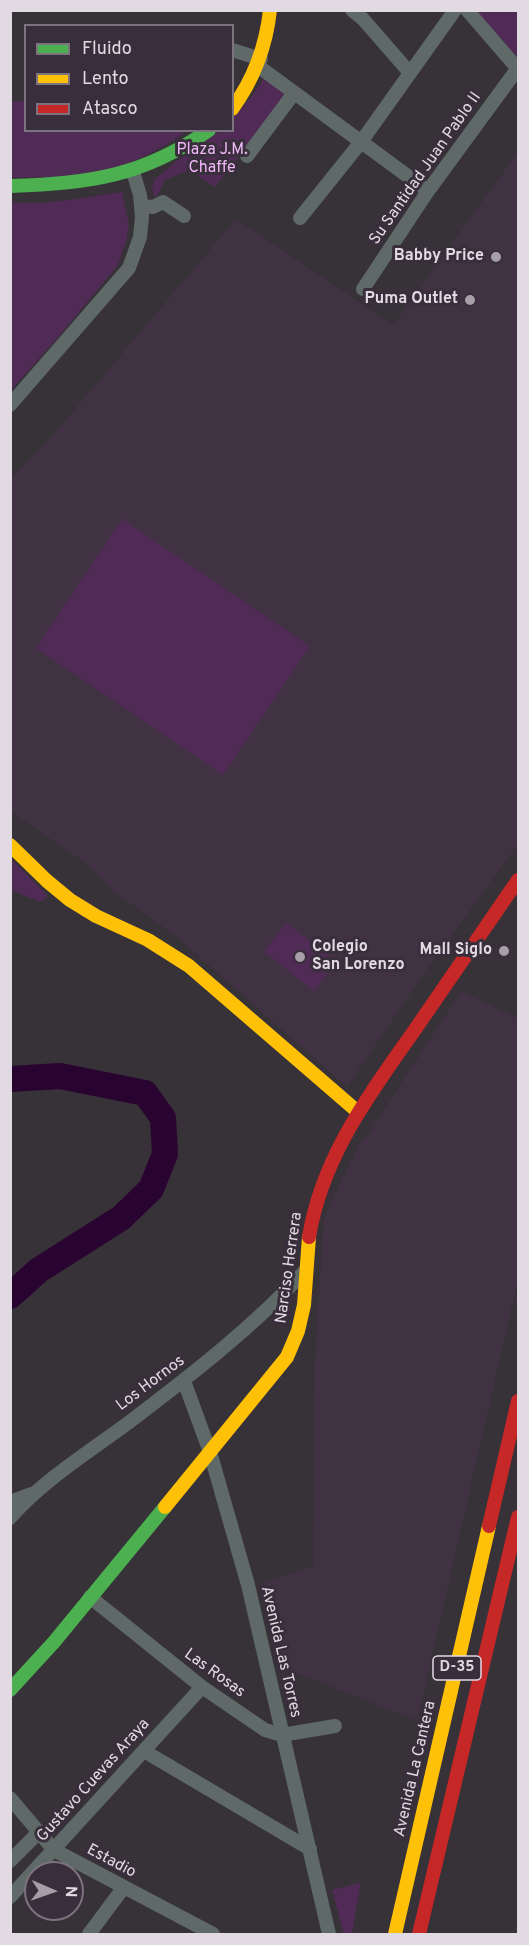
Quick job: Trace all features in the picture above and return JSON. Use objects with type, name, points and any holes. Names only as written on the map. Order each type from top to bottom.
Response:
[{"type":"main road","points":[[234,106],[260,63],[268,32],[270,10]]},
{"type":"main road","points":[[10,186],[65,183],[133,172],[170,156],[206,132]]},
{"type":"main road","points":[[10,845],[70,900],[96,916],[148,940],[189,966],[357,1112]]},
{"type":"main road","name":"Narciso Herrera","points":[[10,1690],[90,1597],[287,1357],[301,1320],[310,1229],[318,1195],[337,1148],[357,1112],[519,880]]},
{"type":"main road","name":"Avenida La Cantera","points":[[395,1935],[519,1401]]},
{"type":"main road","name":"D-35","points":[[419,1935],[519,1517]]},
{"type":"street","points":[[352,10],[363,19],[410,73]]},
{"type":"street","points":[[300,218],[361,141],[455,10]]},
{"type":"street","points":[[467,10],[518,69]]},
{"type":"street","points":[[234,51],[260,63],[294,93],[428,191]]},
{"type":"street","name":"Su Santidad Juan Pablo II","points":[[363,289],[428,191],[518,69]]},
{"type":"street","points":[[247,156],[294,93]]},
{"type":"street","points":[[10,405],[123,277],[133,259],[140,237],[142,206],[133,172]]},
{"type":"street","points":[[142,206],[153,207],[163,202],[184,216]]},
{"type":"street","name":"Los Hornos","points":[[10,1518],[36,1493],[184,1381],[278,1300],[305,1271]]},
{"type":"street","name":"Avenida Las Torres","points":[[184,1381],[210,1452],[248,1585],[329,1935]]},
{"type":"street","points":[[10,1502],[36,1493]]},
{"type":"street","name":"Las Rosas","points":[[90,1597],[202,1687],[265,1730],[282,1735]]},
{"type":"street","name":"Gustavo Cuevas Araya","points":[[10,1897],[202,1687]]},
{"type":"street","points":[[282,1735],[335,1726]]},
{"type":"street","points":[[144,1751],[310,1849]]},
{"type":"street","name":"Estadio","points":[[10,1798],[54,1850],[213,1935]]},
{"type":"street","name":"Gustavo Cuevas Araya","points":[[10,1861],[39,1832]]},
{"type":"street","points":[[89,1935],[124,1887]]},
{"type":"shaded area","points":[[518,152],[518,844],[423,975],[347,1087],[178,938],[112,890],[88,865],[11,811],[10,480],[59,428],[236,219],[393,325]]},
{"type":"shaded area","points":[[461,991],[518,1019],[518,1279],[417,1721],[284,1668],[265,1583],[313,1566],[315,1363],[324,1218],[360,1143],[368,1135]]},
{"type":"green space","points":[[477,11],[518,11],[518,53],[516,56]]},
{"type":"green space","name":"Plaza J.M. Chaffe","points":[[264,77],[287,96],[215,187],[189,170],[164,180],[155,199],[152,187],[154,180],[219,132],[234,132],[234,117],[255,92]]},
{"type":"green space","points":[[24,100],[24,132],[185,132],[143,157],[107,171],[75,176],[11,178],[10,102]]},
{"type":"green space","points":[[122,192],[129,224],[118,265],[11,390],[11,203],[53,202]]},
{"type":"green space","points":[[122,519],[310,646],[223,775],[36,648]]},
{"type":"green space","points":[[11,859],[48,896],[40,902],[11,890]]},
{"type":"green space","name":"Colegio San Lorenzo","points":[[286,923],[336,961],[314,991],[264,952]]},
{"type":"green space","points":[[361,1882],[352,1934],[344,1934],[332,1890]]},
{"type":"waterway","points":[[10,1079],[60,1076],[145,1093],[163,1118],[165,1154],[151,1189],[121,1218],[39,1270],[10,1296]]},
{"type":"traffic: fast","points":[[10,186],[65,183],[138,168],[184,146],[206,132]]},
{"type":"traffic: fast","points":[[10,1690],[54,1642],[165,1507]]},
{"type":"traffic: slow","points":[[234,106],[247,86],[258,62],[270,10]]},
{"type":"traffic: slow","points":[[10,845],[70,900],[96,916],[148,940],[189,966],[358,1112]]},
{"type":"traffic: slow","points":[[165,1507],[287,1357],[298,1331],[304,1305],[309,1237]]},
{"type":"traffic: slow","points":[[395,1934],[489,1526]]},
{"type":"traffic: jam","points":[[309,1237],[315,1208],[325,1180],[336,1154],[364,1103],[518,880]]},
{"type":"traffic: jam","points":[[489,1526],[518,1401]]},
{"type":"traffic: jam","points":[[419,1934],[518,1517]]},
{"type":"place","name":"Babby Price","points":[[496,257]]},
{"type":"place","name":"Puma Outlet","points":[[470,300]]},
{"type":"place","name":"Mall Siglo","points":[[504,951]]},
{"type":"place","name":"Colegio San Lorenzo","points":[[300,957]]}]
